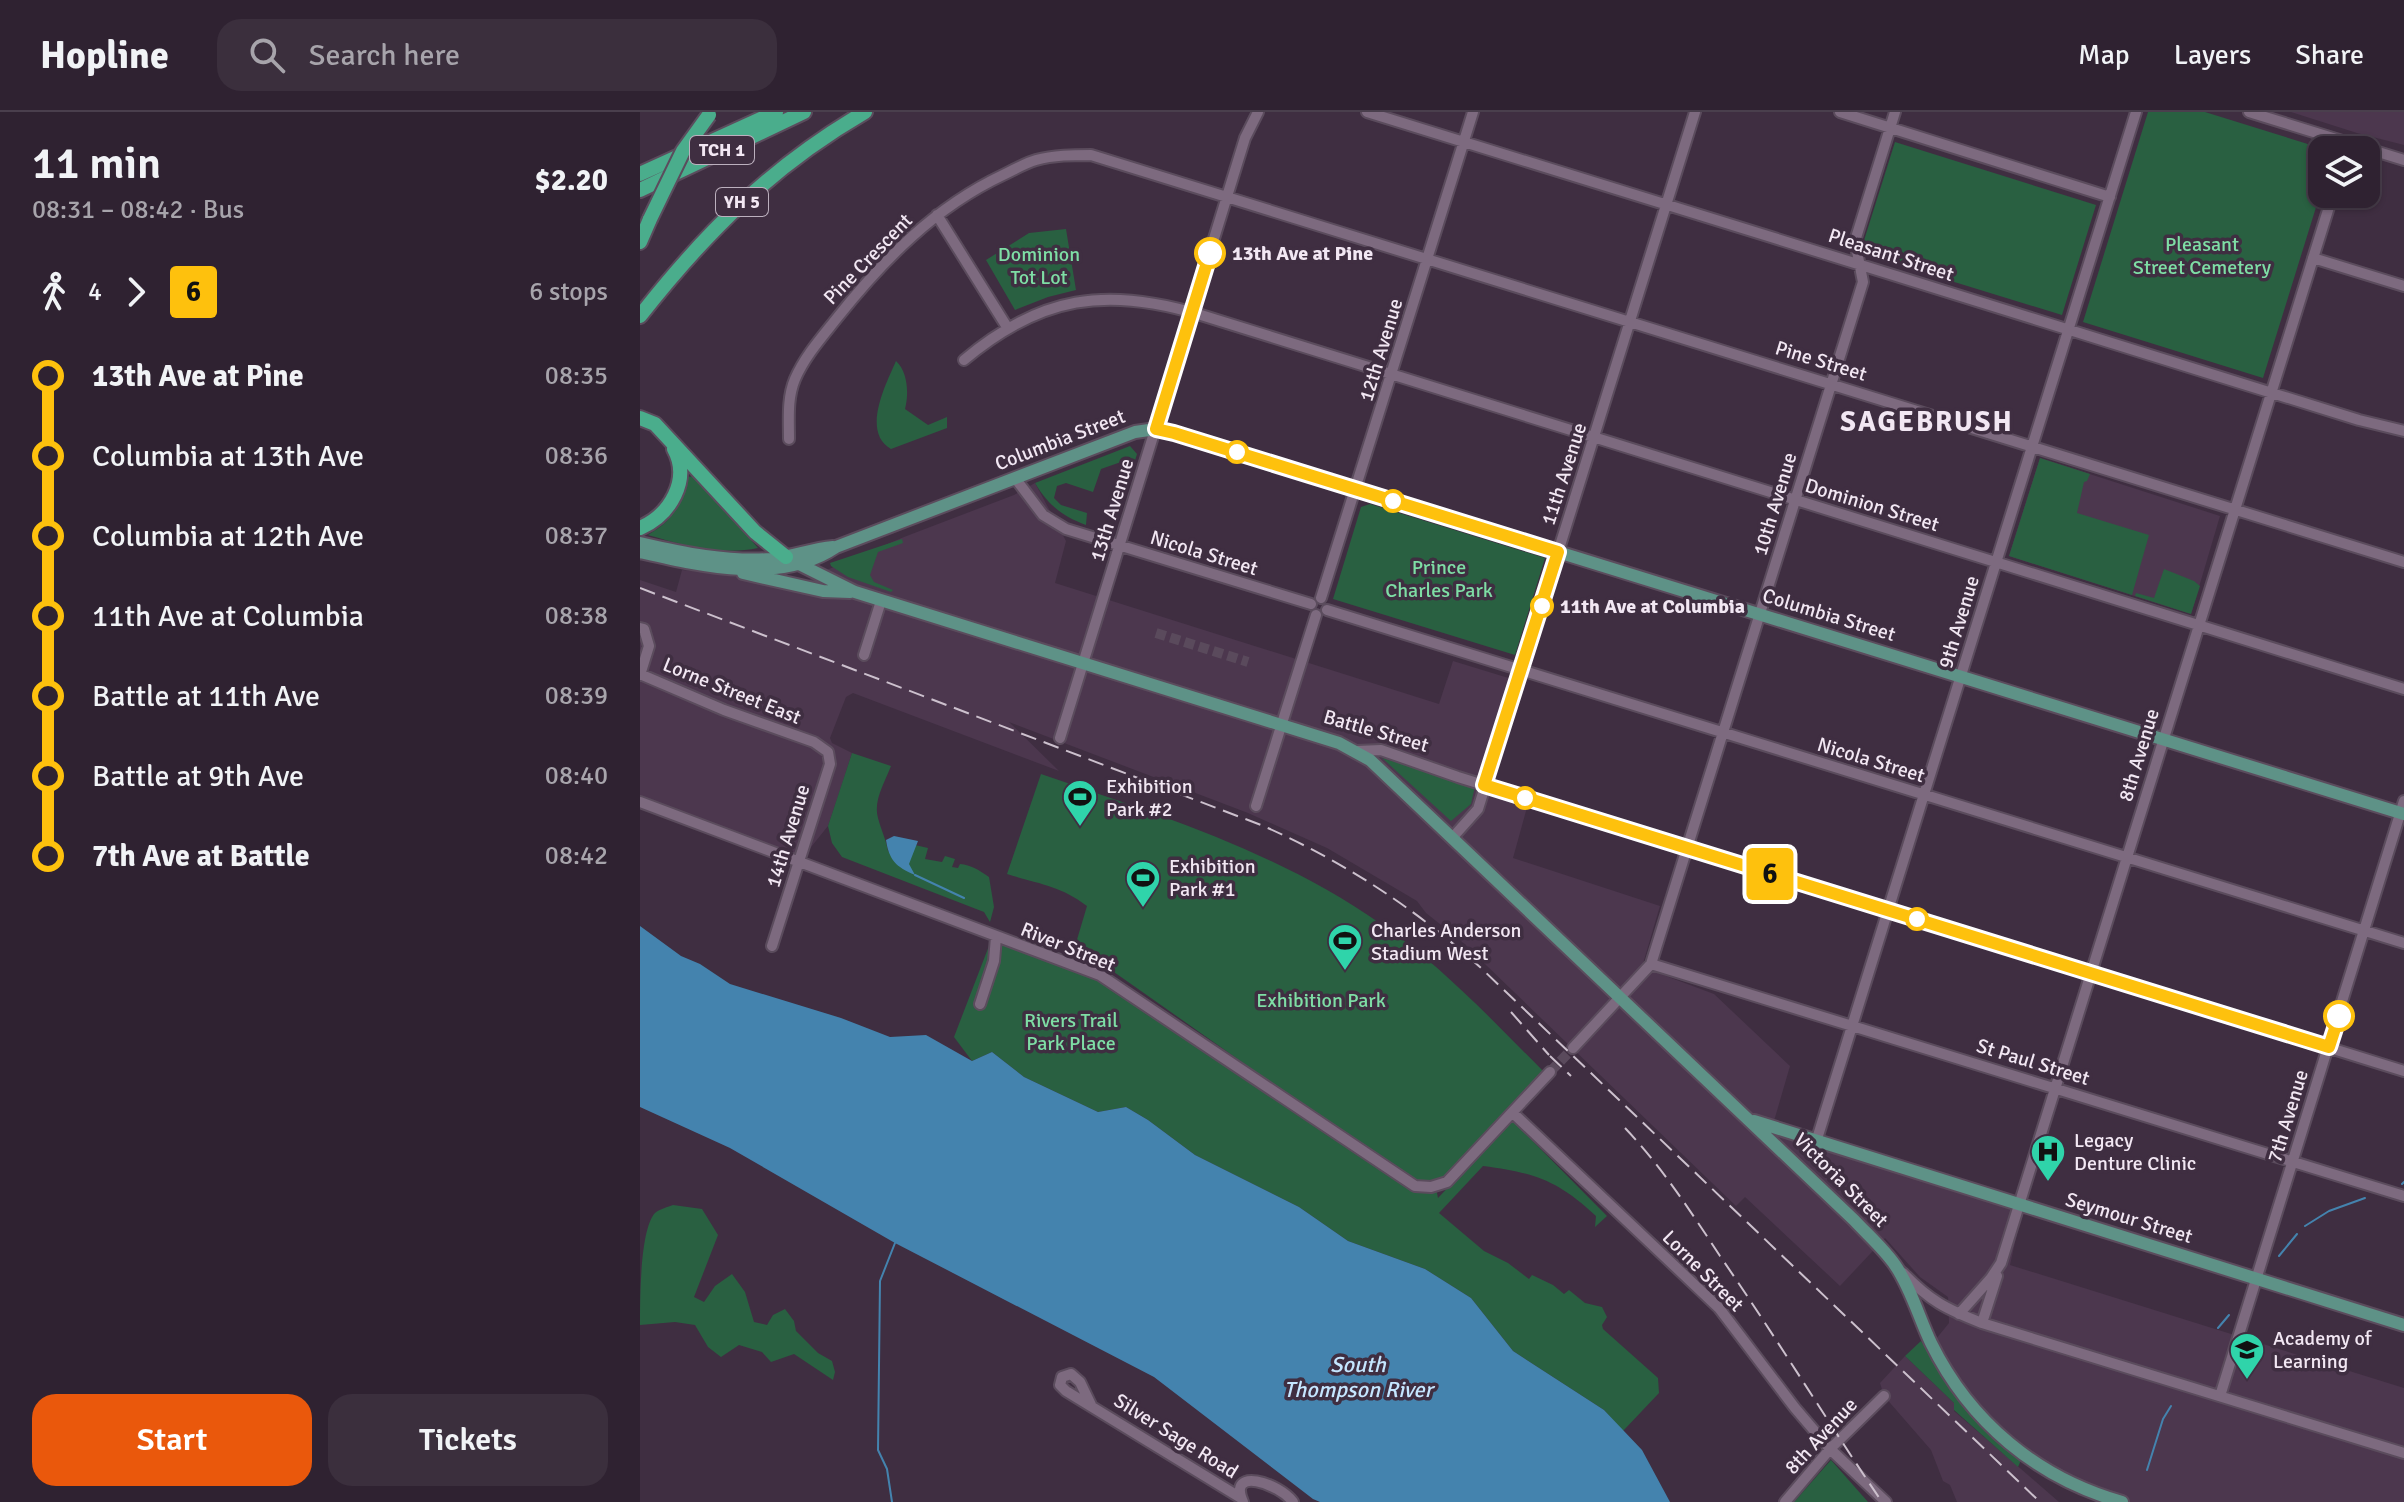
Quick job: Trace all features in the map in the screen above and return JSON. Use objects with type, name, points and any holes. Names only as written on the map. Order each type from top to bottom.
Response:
[{"type":"highway","name":"TCH 1","points":[[640,174],[776,112]]},
{"type":"highway","name":"TCH 1","points":[[640,190],[804,112]]},
{"type":"highway","name":"YH 5","points":[[640,316],[691,255],[757,188],[790,159],[865,112]]},
{"type":"highway","points":[[640,242],[683,151],[711,114]]},
{"type":"highway","points":[[640,418],[655,424],[755,532],[786,557]]},
{"type":"highway","points":[[640,528],[662,515],[678,486],[678,456],[668,438]]},
{"type":"main road","name":"Columbia Street","points":[[800,564],[823,556],[836,547],[1135,432],[1156,429],[2163,740],[2403,810]]},
{"type":"main road","name":"Battle Street","points":[[640,543],[720,558],[786,557],[855,592],[881,601],[1357,751]]},
{"type":"main road","name":"Columbia Street","points":[[786,557],[811,549],[836,547]]},
{"type":"main road","points":[[640,552],[823,591],[855,592]]},
{"type":"main road","points":[[720,567],[800,564]]},
{"type":"main road","name":"Victoria Street","points":[[1357,751],[1453,837],[1751,1120],[1854,1220],[1896,1266]]},
{"type":"main road","name":"Seymour Street","points":[[1751,1120],[2404,1325]]},
{"type":"main road","points":[[1896,1266],[1942,1364],[1968,1402],[1997,1434],[2035,1464],[2079,1487],[2122,1502]]},
{"type":"street","name":"13th Avenue","points":[[1060,738],[1227,195],[1250,123],[1258,112]]},
{"type":"street","name":"Pleasant Street","points":[[1367,112],[2069,331],[2404,431]]},
{"type":"street","name":"12th Avenue","points":[[1321,598],[1473,112]]},
{"type":"street","name":"11th Avenue","points":[[1453,837],[1476,814],[1695,112]]},
{"type":"street","points":[[1840,112],[2110,197]]},
{"type":"street","name":"10th Avenue","points":[[1573,1048],[1651,964],[1863,282],[1855,241],[1895,112]]},
{"type":"street","name":"9th Avenue","points":[[1816,1142],[2136,112]]},
{"type":"street","points":[[2249,112],[2318,136]]},
{"type":"street","points":[[2380,154],[2404,160]]},
{"type":"street","name":"Pine Crescent","points":[[789,439],[789,401],[795,379],[816,344],[898,248],[974,189],[1034,160],[1061,155],[1091,155],[1227,195]]},
{"type":"street","name":"Pine Street","points":[[1227,195],[2404,562]]},
{"type":"street","name":"8th Avenue","points":[[1959,1314],[2001,1263],[2329,208]]},
{"type":"street","points":[[937,215],[1007,327]]},
{"type":"street","points":[[2313,258],[2404,286]]},
{"type":"street","name":"Dominion Street","points":[[964,360],[1007,327],[1066,303],[1100,298],[1137,299],[1192,312],[2404,689]]},
{"type":"street","name":"Nicola Street","points":[[1015,478],[1038,509],[1066,529],[1311,604]]},
{"type":"street","points":[[1321,598],[1327,602],[1327,610],[1323,615],[1316,615],[1311,604],[1314,599],[1321,598]]},
{"type":"street","points":[[864,655],[881,601]]},
{"type":"street","name":"Nicola Street","points":[[1327,610],[2404,943]]},
{"type":"street","points":[[1256,806],[1316,615]]},
{"type":"street","name":"Lorne Street East","points":[[640,628],[649,640],[640,675],[724,710],[814,742]]},
{"type":"street","name":"14th Avenue","points":[[772,946],[830,764],[828,752],[814,742]]},
{"type":"street","name":"Battle Street","points":[[1357,751],[1381,750],[1484,785],[2404,1071]]},
{"type":"street","name":"River Street","points":[[640,802],[1100,975],[1415,1186],[1431,1187],[1447,1182],[1513,1113]]},
{"type":"street","name":"7th Avenue","points":[[2220,1396],[2403,810]]},
{"type":"street","points":[[980,1004],[994,961],[996,937]]},
{"type":"street","name":"St Paul Street","points":[[1651,964],[2404,1196]]},
{"type":"street","points":[[1513,1113],[1550,1072]]},
{"type":"street","name":"Lorne Street","points":[[1513,1113],[1719,1308],[1830,1449],[1886,1502]]},
{"type":"street","points":[[1982,1323],[2001,1263]]},
{"type":"street","name":"Victoria Street","points":[[1896,1266],[1926,1297],[1982,1323],[2404,1453]]},
{"type":"street","name":"8th Avenue","points":[[1785,1502],[1830,1449],[1884,1396]]},
{"type":"street","name":"Silver Sage Road","points":[[1091,1405],[1242,1500]]},
{"type":"street","name":"Silver Sage Road","points":[[1242,1500],[1242,1486],[1251,1480],[1262,1480],[1277,1487],[1293,1502]]},
{"type":"shaded area","points":[[2291,112],[2404,112],[2404,145],[2380,139],[2380,136],[2357,133]]},
{"type":"shaded area","points":[[2040,458],[2220,516],[2191,614],[2009,556]]},
{"type":"shaded area","points":[[1035,483],[1066,541],[1055,583],[1439,704],[1453,661],[1515,680],[1486,778],[1531,793],[1513,858],[1660,906],[1642,967],[1714,994],[1790,1066],[1774,1121],[2024,1202],[2010,1265],[2404,1388],[2404,1502],[2125,1502],[2083,1484],[2042,1461],[2001,1428],[1966,1390],[1936,1339],[1949,1323],[1948,1297],[1920,1277],[1885,1238],[1840,1286],[1745,1197],[1736,1206],[1460,940],[1426,913],[1417,901],[1327,848],[1248,813],[1009,722],[1059,771],[853,693],[846,697],[830,738],[832,743],[852,753],[828,826],[799,862],[640,803],[640,580],[676,592],[682,570],[794,588],[829,569],[1014,495]]},
{"type":"shaded area","points":[[1905,1356],[1954,1403],[1954,1411],[2059,1502],[1957,1502],[1950,1485],[1943,1481],[1931,1450],[1884,1396],[1880,1383]]},
{"type":"green space","name":"Pleasant Street Cemetery","points":[[2148,112],[2205,112],[2308,144],[2308,208],[2316,208],[2263,378],[2083,322]]},
{"type":"green space","name":"Pleasant Street Cemetery","points":[[1895,142],[2096,205],[2062,315],[1860,253]]},
{"type":"green space","name":"Dominion Tot Lot","points":[[1066,229],[1076,290],[1015,310],[986,260],[1029,233]]},
{"type":"green space","points":[[896,361],[903,371],[906,384],[905,409],[928,425],[947,417],[947,428],[891,449],[882,441],[877,420],[882,394]]},
{"type":"green space","points":[[1130,446],[1137,454],[1112,535],[1105,530],[1105,521],[1114,523],[1131,465],[1121,462],[1101,469],[1093,492],[1066,483],[1057,486],[1054,498],[1061,505],[1087,513],[1086,525],[1056,509],[1035,483]]},
{"type":"green space","points":[[2040,458],[2090,474],[2084,482],[2077,513],[2149,535],[2132,595],[2009,556]]},
{"type":"green space","points":[[695,476],[758,548],[716,550],[648,535],[670,517],[687,477]]},
{"type":"green space","name":"Prince Charles Park","points":[[1370,504],[1545,558],[1515,655],[1333,599],[1361,507]]},
{"type":"green space","points":[[902,539],[903,543],[878,552],[870,575],[874,582],[893,590],[891,592],[848,577],[831,566],[830,563]]},
{"type":"green space","points":[[2164,569],[2200,586],[2191,614],[2135,596],[2136,593],[2154,598]]},
{"type":"green space","points":[[852,753],[891,766],[877,805],[888,851],[913,874],[908,864],[915,845],[928,848],[925,859],[942,862],[945,856],[955,859],[952,867],[968,865],[989,877],[994,907],[990,922],[984,912],[842,857],[832,843],[828,826]]},
{"type":"green space","points":[[1382,758],[1475,786],[1471,804],[1451,821]]},
{"type":"green space","name":"Exhibition Park","points":[[1041,774],[1217,837],[1342,899],[1425,958],[1544,1072],[1445,1180],[1414,1183],[1104,965],[1073,953],[1087,906],[1058,889],[1007,874]]},
{"type":"green space","name":"Rivers Trail Park Place","points":[[992,938],[1099,977],[1414,1189],[1436,1188],[1438,1198],[1512,1120],[1607,1216],[1595,1227],[1596,1216],[1557,1186],[1531,1175],[1483,1166],[1439,1213],[1484,1251],[1508,1263],[1529,1279],[1532,1275],[1564,1294],[1569,1290],[1585,1303],[1602,1307],[1607,1317],[1603,1329],[1658,1378],[1659,1393],[1623,1431],[1604,1410],[1513,1351],[1471,1298],[1425,1269],[1348,1241],[1299,1207],[1195,1155],[1126,1107],[1098,1112],[1024,1077],[992,1052],[972,1061],[954,1037]]},
{"type":"green space","points":[[673,1205],[702,1209],[718,1235],[694,1297],[704,1302],[715,1286],[732,1274],[745,1292],[754,1322],[767,1325],[773,1315],[785,1309],[794,1321],[796,1331],[818,1353],[832,1361],[835,1372],[833,1380],[794,1354],[771,1362],[762,1352],[739,1345],[721,1357],[708,1347],[695,1325],[675,1322],[640,1325],[646,1234],[655,1213]]},
{"type":"green space","points":[[1921,1341],[1966,1405],[2021,1460],[2018,1467],[1954,1410],[1954,1403],[1905,1356]]},
{"type":"green space","points":[[1831,1460],[1868,1502],[1794,1502]]},
{"type":"water","points":[[894,836],[918,841],[909,864],[915,875],[898,866],[891,858],[886,840]]},
{"type":"water","name":"South Thompson River","points":[[640,926],[681,956],[700,964],[730,984],[841,1018],[890,1037],[926,1035],[972,1061],[992,1052],[1024,1077],[1098,1112],[1126,1107],[1195,1155],[1299,1207],[1348,1241],[1425,1269],[1471,1298],[1513,1351],[1604,1410],[1642,1450],[1670,1502],[1320,1502],[1313,1499],[1154,1377],[895,1243],[730,1148],[640,1107]]},
{"type":"waterway","points":[[915,875],[964,898]]},
{"type":"waterway","points":[[2305,1226],[2329,1211],[2365,1198]]},
{"type":"waterway","points":[[2279,1256],[2297,1234]]},
{"type":"waterway","points":[[892,1502],[887,1469],[878,1450],[880,1281],[895,1243]]},
{"type":"waterway","points":[[2218,1328],[2229,1315]]},
{"type":"waterway","points":[[2147,1470],[2163,1419],[2171,1406]]},
{"type":"tunnel","points":[[1156,633],[1248,662]]},
{"type":"tunnel","points":[[1550,1072],[1573,1048]]},
{"type":"railway","points":[[640,588],[1261,825],[1321,854],[1377,888],[1430,925],[1481,968],[2040,1502]]},
{"type":"railway","points":[[1511,1012],[1549,1055]]},
{"type":"railway","points":[[1550,1056],[1571,1076]]},
{"type":"railway","points":[[1625,1128],[1687,1206],[1882,1502]]},
{"type":"bus line","name":"6","points":[[1210,253],[1156,429],[1558,552],[1484,785],[2329,1047],[2339,1016]]},
{"type":"place","name":"13th Ave at Pine","points":[[1210,253]]},
{"type":"place","name":"11th Ave at Columbia","points":[[1542,606]]},
{"type":"place","name":"Exhibition Park #2","points":[[1080,828]]},
{"type":"place","name":"Exhibition Park #1","points":[[1143,909]]},
{"type":"place","name":"Charles Anderson Stadium West","points":[[1345,972]]},
{"type":"place","name":"Legacy Denture Clinic","points":[[2048,1183]]},
{"type":"place","name":"Academy of Learning","points":[[2247,1381]]},
{"type":"district","name":"SAGEBRUSH","points":[[1927,422]]}]
